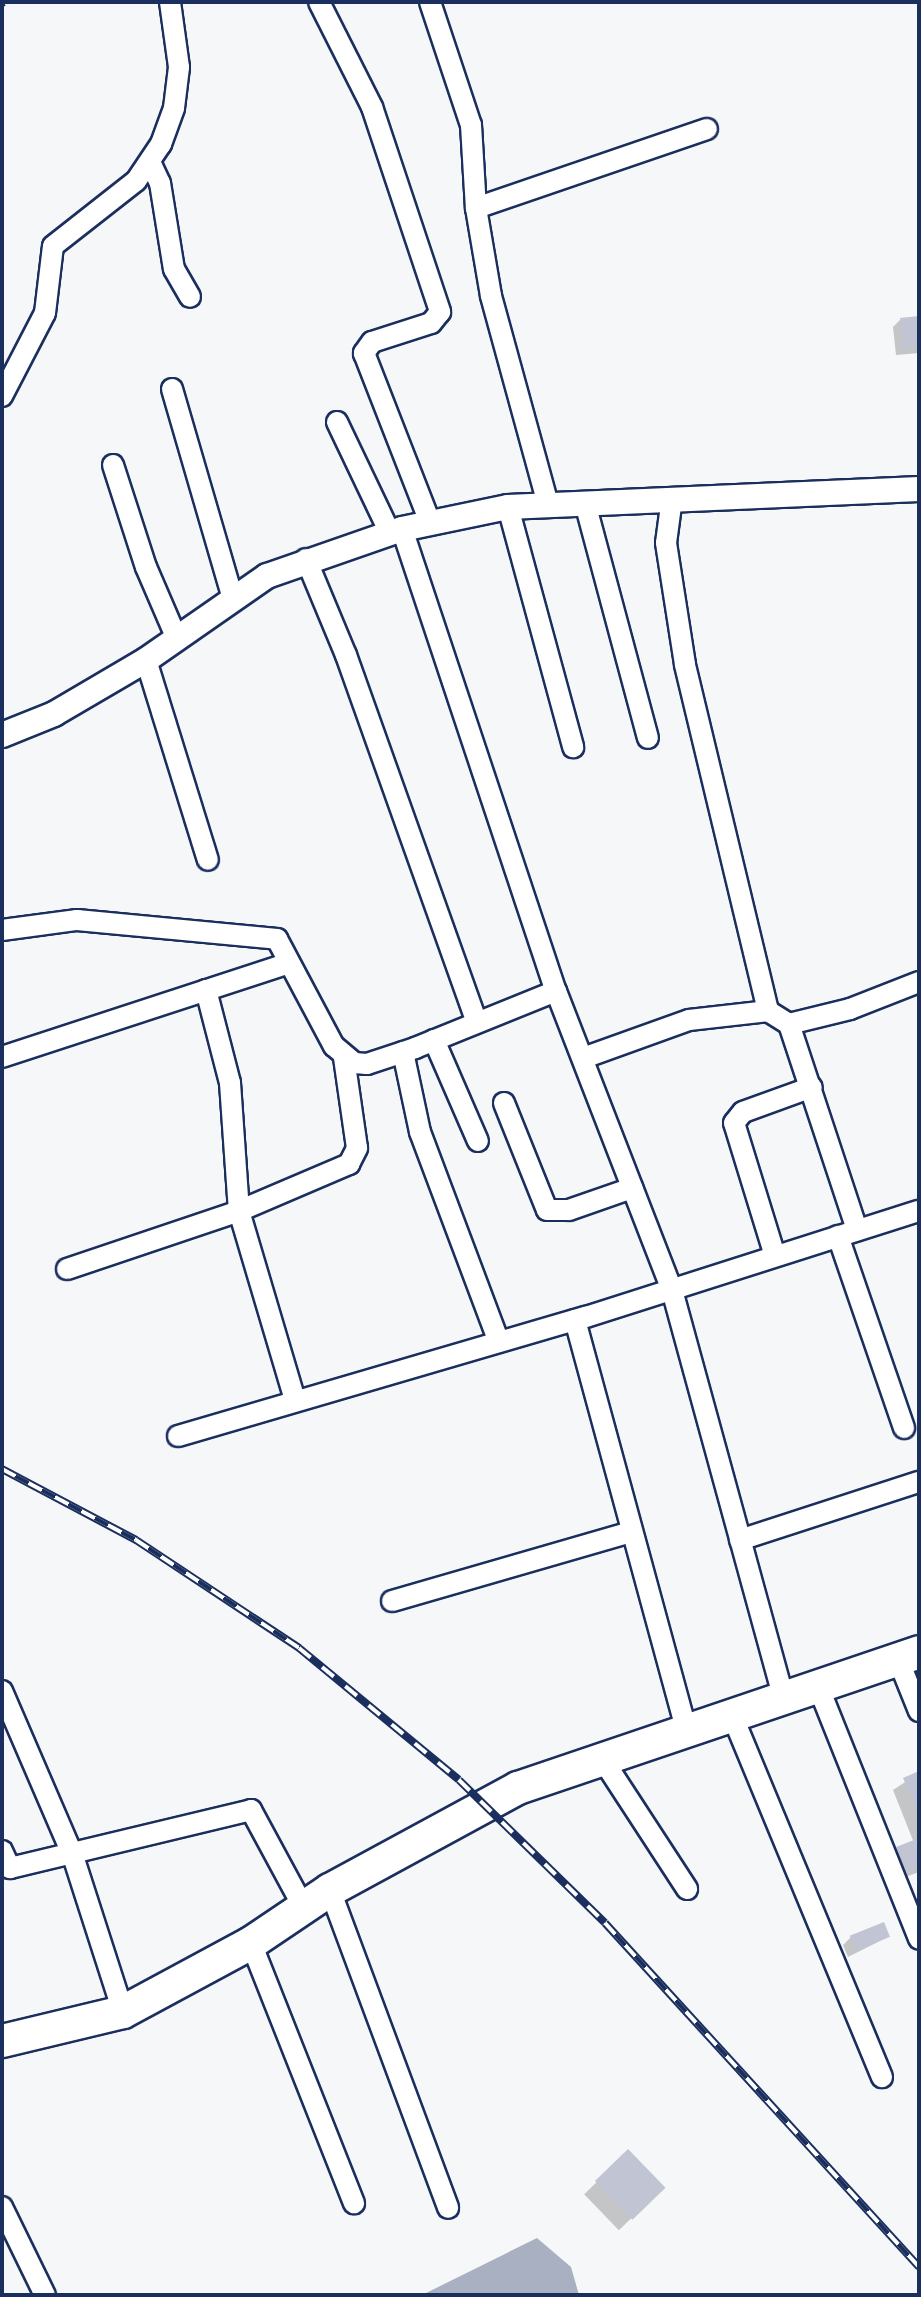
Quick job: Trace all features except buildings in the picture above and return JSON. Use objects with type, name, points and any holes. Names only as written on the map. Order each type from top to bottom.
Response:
[{"type":"main road","points":[[2,2041],[123,2012],[251,1943],[317,1899],[481,1805],[783,1697],[909,1656]]},
{"type":"street","points":[[2,396],[45,313],[53,246],[151,164],[174,108],[179,67],[170,2]]},
{"type":"street","points":[[319,2],[372,107],[440,312],[431,323],[372,342],[364,353],[430,522]]},
{"type":"street","points":[[430,2],[471,125],[476,208],[491,296],[548,505]]},
{"type":"street","points":[[476,208],[707,129]]},
{"type":"street","points":[[151,164],[160,183],[174,269],[190,297]]},
{"type":"street","points":[[172,389],[233,599]]},
{"type":"street","points":[[337,422],[396,531],[556,991],[586,1057],[672,1290],[783,1697]]},
{"type":"street","points":[[113,465],[146,567],[177,639]]},
{"type":"street","points":[[2,735],[54,714],[146,660],[267,576],[306,559],[396,531],[508,507],[919,489]]},
{"type":"street","points":[[672,498],[666,543],[685,665],[768,1011]]},
{"type":"street","points":[[585,503],[648,738]]},
{"type":"street","points":[[508,507],[573,747]]},
{"type":"street","points":[[306,559],[346,655],[476,1020]]},
{"type":"street","points":[[146,660],[208,860]]},
{"type":"street","points":[[2,930],[77,920],[269,937],[282,943],[289,963],[344,1058],[356,1156],[330,1174],[239,1211],[67,1269]]},
{"type":"street","points":[[2,1057],[289,963]]},
{"type":"street","points":[[789,1024],[850,1009],[919,982]]},
{"type":"street","points":[[206,990],[230,1083],[239,1211],[264,1282],[295,1400]]},
{"type":"street","points":[[344,1058],[367,1064],[556,991]]},
{"type":"street","points":[[586,1057],[689,1020],[768,1011],[789,1024],[812,1087],[848,1233],[904,1428]]},
{"type":"street","points":[[434,1040],[478,1141]]},
{"type":"street","points":[[403,1052],[420,1132],[499,1342]]},
{"type":"street","points":[[775,1256],[734,1123],[743,1112],[812,1087]]},
{"type":"street","points":[[504,1103],[547,1210],[569,1210],[632,1188]]},
{"type":"street","points":[[178,1436],[575,1320],[919,1211]]},
{"type":"street","points":[[575,1320],[687,1732]]},
{"type":"street","points":[[740,1540],[919,1482]]},
{"type":"street","points":[[392,1601],[631,1532]]},
{"type":"street","points":[[909,1656],[919,1711]]},
{"type":"street","points":[[818,1686],[919,1939]]},
{"type":"street","points":[[2,1691],[73,1856],[123,2012]]},
{"type":"street","points":[[732,1715],[882,2077]]},
{"type":"street","points":[[603,1760],[687,1889]]},
{"type":"street","points":[[2,1851],[10,1868],[73,1856],[191,1821],[251,1810],[317,1899],[448,2208]]},
{"type":"street","points":[[251,1943],[354,2203]]},
{"type":"street","points":[[2,2207],[45,2295]]},
{"type":"water","points":[[537,2238],[571,2267],[579,2295],[422,2295]]},
{"type":"railway","points":[[2,1469],[136,1540],[299,1648],[459,1780],[605,1923],[919,2267]]}]
